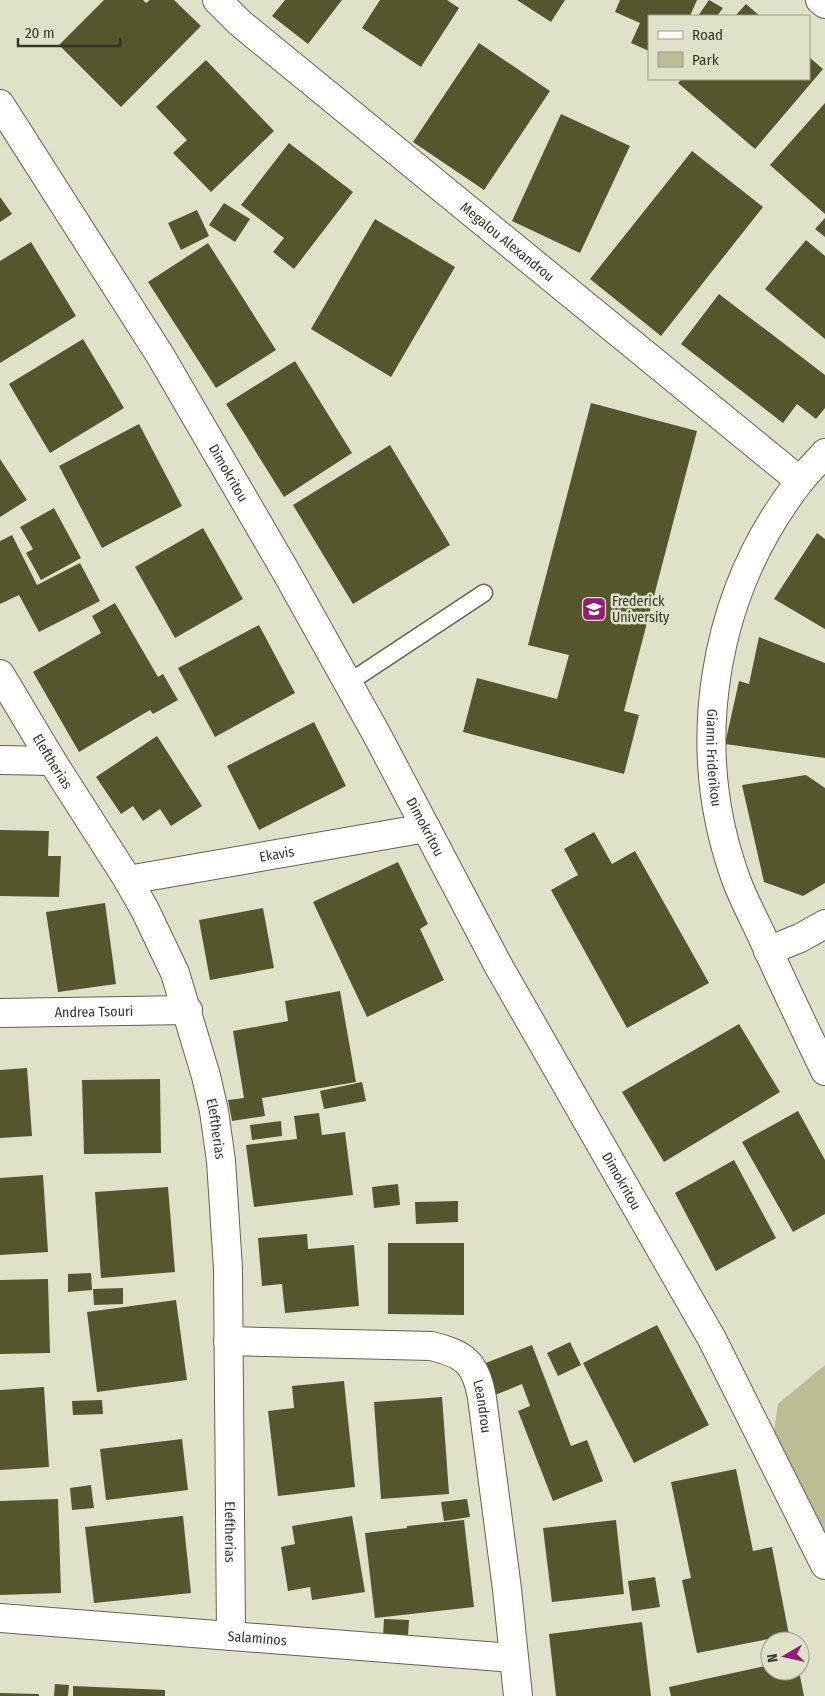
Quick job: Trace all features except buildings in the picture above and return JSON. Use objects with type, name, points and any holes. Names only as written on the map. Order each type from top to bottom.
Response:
[{"type":"street","name":"Megalou Alexandrou","points":[[217,0],[240,23],[800,481]]},
{"type":"street","points":[[820,0],[825,4]]},
{"type":"street","name":"Dimokritou","points":[[0,104],[160,355],[285,570],[348,683],[498,965],[712,1339],[825,1565]]},
{"type":"street","name":"Gianni Friderikou","points":[[825,452],[800,481],[765,533],[750,562],[728,620],[719,656],[711,722],[714,781],[726,846],[737,882],[825,1071]]},
{"type":"street","name":"Eleftherias","points":[[0,674],[52,761],[128,880],[149,918],[175,972],[188,1010],[206,1076],[214,1111],[221,1161],[228,1269],[231,1636]]},
{"type":"street","points":[[0,760],[52,761]]},
{"type":"street","name":"Ekavis","points":[[128,880],[426,828]]},
{"type":"street","points":[[768,950],[800,938],[825,924]]},
{"type":"street","name":"Andrea Tsouri","points":[[0,1013],[188,1010]]},
{"type":"street","name":"Leandrou","points":[[228,1341],[431,1346],[459,1354],[472,1367],[479,1379],[482,1398],[507,1589],[518,1696]]},
{"type":"street","name":"Salaminos","points":[[0,1618],[513,1658]]},
{"type":"lane","points":[[348,683],[484,593]]},
{"type":"green space","points":[[825,1365],[825,1543],[772,1445],[778,1404]]},
{"type":"place","name":"Frederick University","points":[[594,609]]}]
